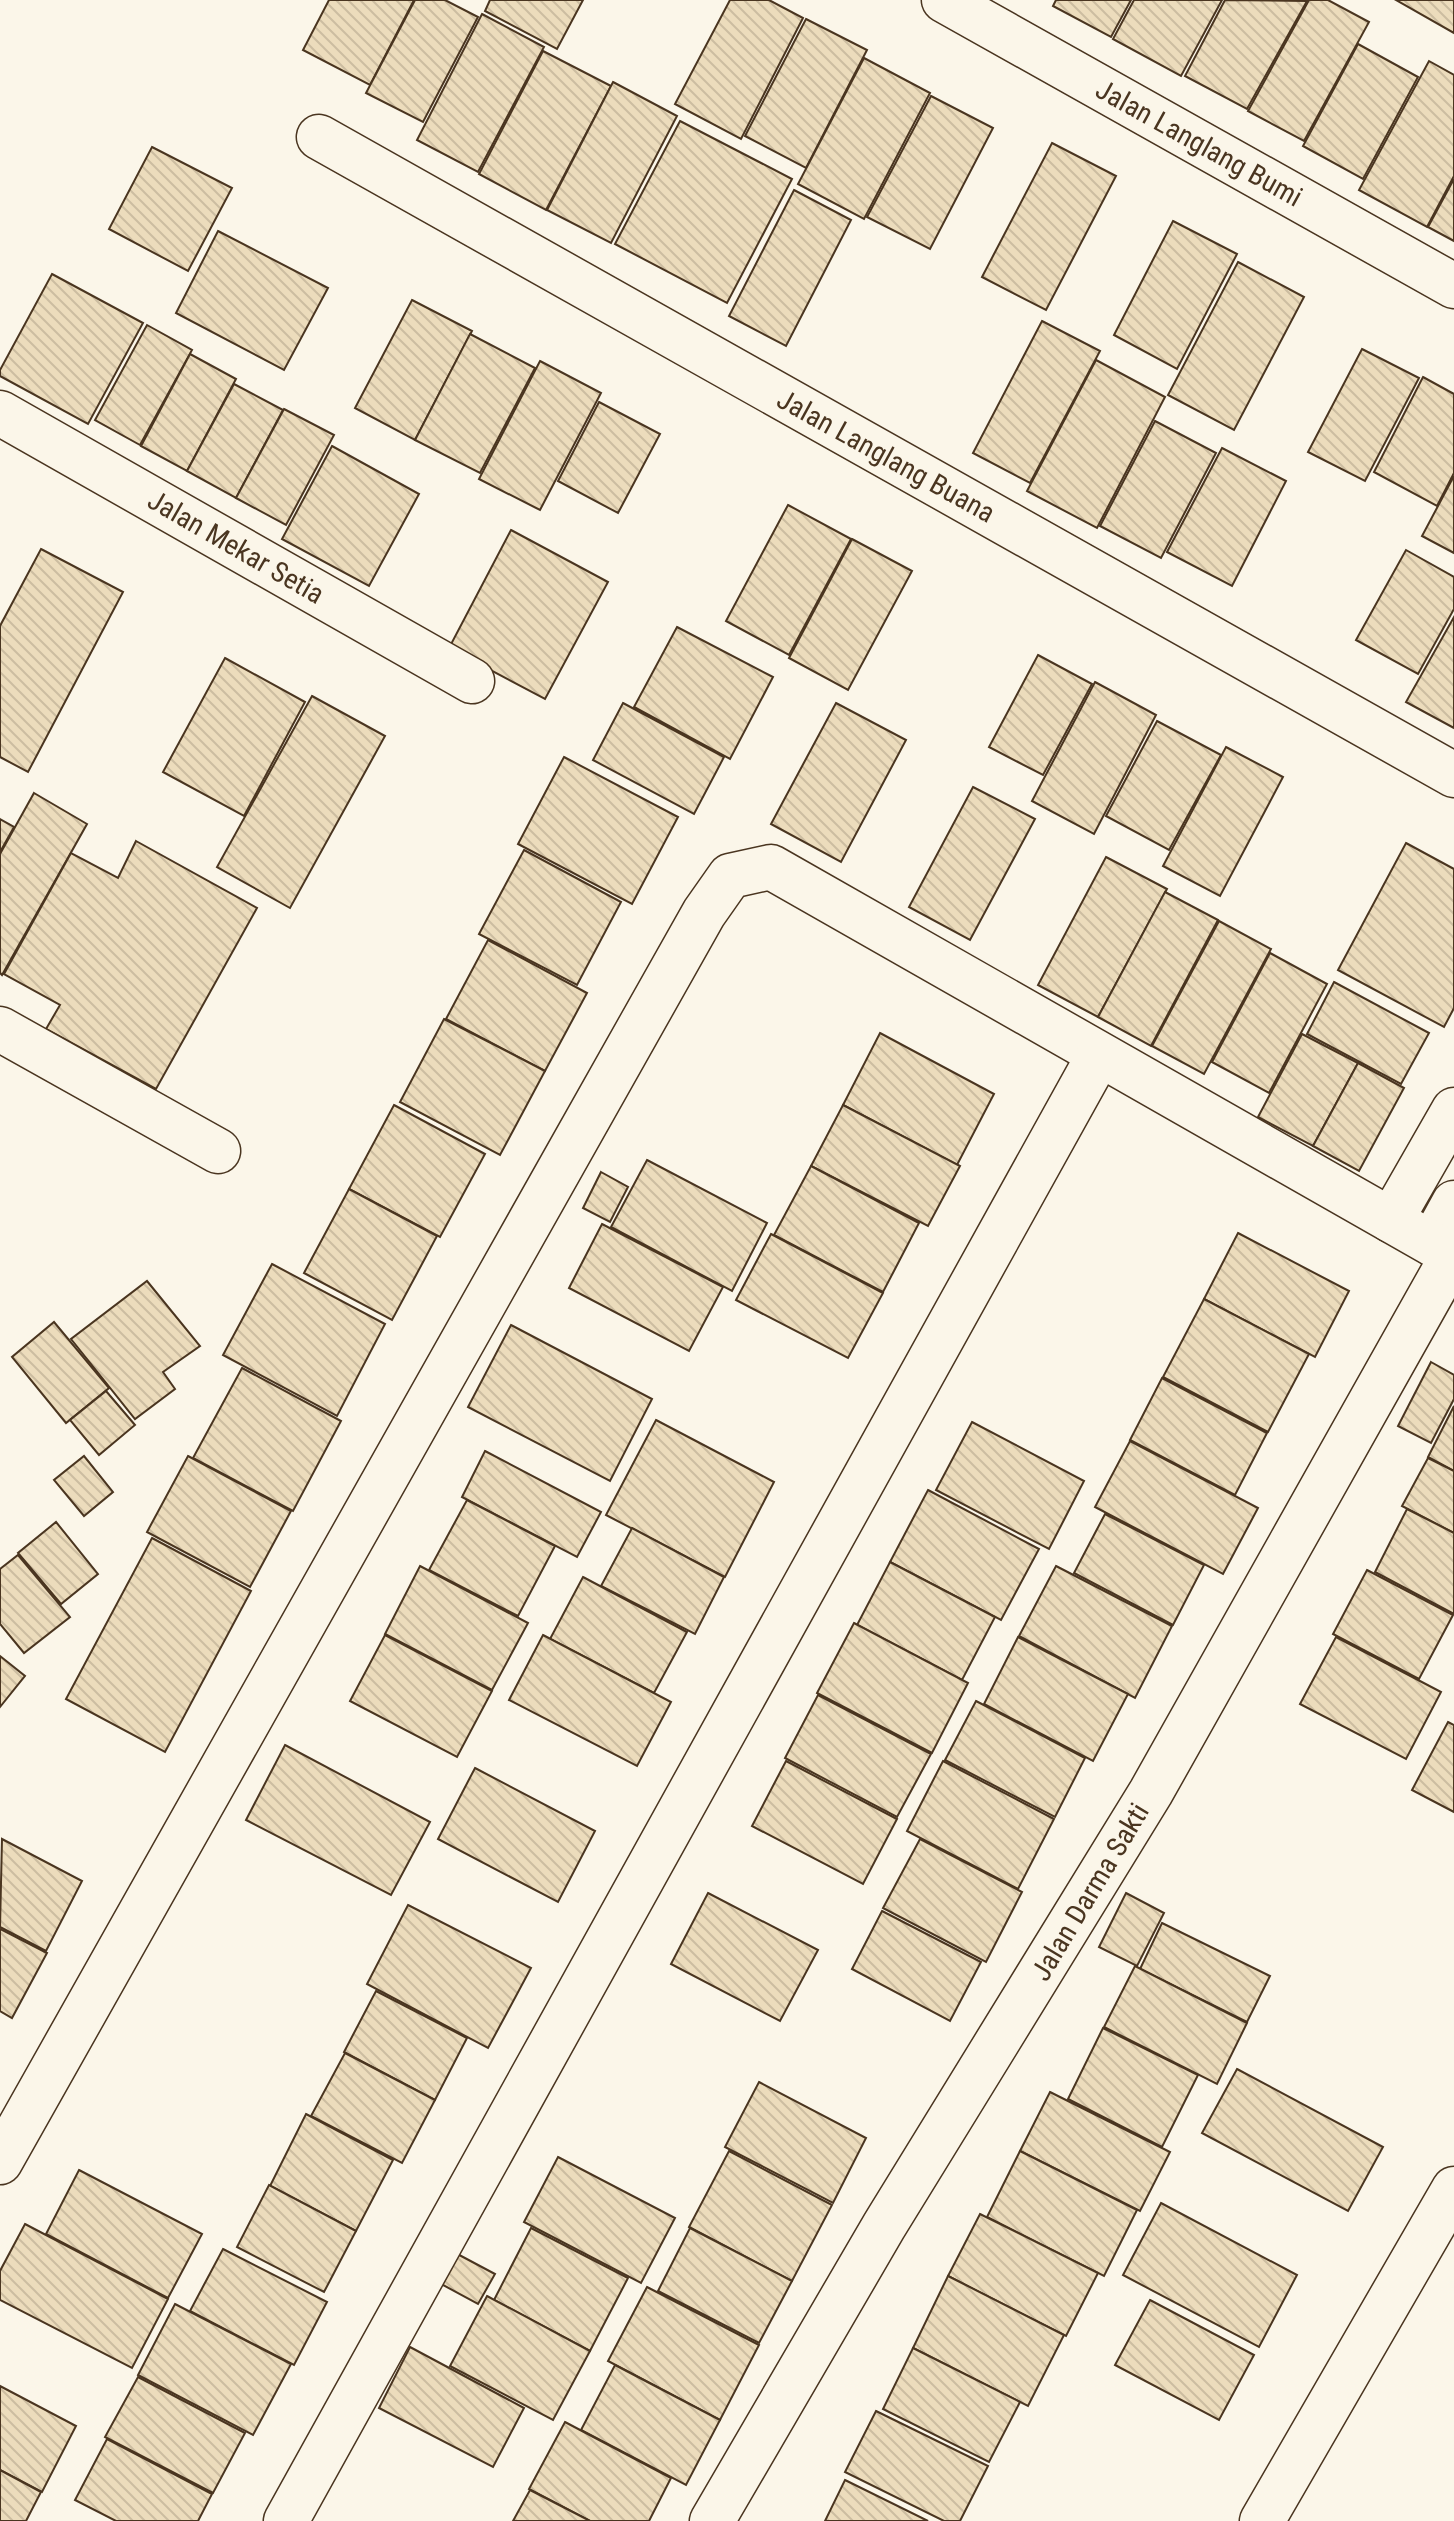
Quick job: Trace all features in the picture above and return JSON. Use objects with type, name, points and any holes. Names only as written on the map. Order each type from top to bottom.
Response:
[{"type":"street","name":"Jalan Langlang Bumi","points":[[944,0],[1454,286]]},
{"type":"street","name":"Jalan Langlang Buana","points":[[319,137],[1454,775]]},
{"type":"street","name":"Jalan Mekar Setia","points":[[0,413],[472,681]]},
{"type":"street","points":[[0,2162],[704,913],[730,876],[771,867],[1446,1251]]},
{"type":"street","points":[[0,1029],[218,1151]]},
{"type":"street","points":[[286,2521],[1099,1055]]},
{"type":"street","points":[[1391,1220],[1454,1110]]},
{"type":"street","name":"Jalan Darma Sakti","points":[[712,2521],[884,2226],[1151,1792],[1446,1251],[1454,1203]]},
{"type":"street","points":[[1262,2521],[1454,2189]]},
{"type":"building","points":[[329,0],[414,0],[370,85],[303,50]]},
{"type":"building","points":[[415,0],[445,0],[478,17],[423,122],[366,93]]},
{"type":"building","points":[[490,0],[583,0],[557,49],[485,11]]},
{"type":"building","points":[[730,0],[769,0],[803,18],[741,139],[675,104]]},
{"type":"building","points":[[1056,0],[1131,0],[1111,37],[1053,6]]},
{"type":"building","points":[[1134,0],[1222,0],[1181,76],[1113,39]]},
{"type":"building","points":[[1225,0],[1307,1],[1247,109],[1185,76]]},
{"type":"building","points":[[1309,0],[1328,0],[1369,22],[1304,141],[1248,111]]},
{"type":"building","points":[[1396,0],[1454,0],[1454,33]]},
{"type":"building","points":[[482,14],[544,47],[478,172],[417,140]]},
{"type":"building","points":[[806,19],[867,50],[806,168],[745,136]]},
{"type":"building","points":[[1358,44],[1418,77],[1363,179],[1303,146]]},
{"type":"building","points":[[543,51],[611,86],[546,210],[479,174]]},
{"type":"building","points":[[864,58],[930,93],[864,219],[798,184]]},
{"type":"building","points":[[1429,61],[1454,75],[1454,176],[1427,227],[1359,190]]},
{"type":"building","points":[[613,82],[677,116],[611,243],[547,210]]},
{"type":"building","points":[[931,96],[993,128],[930,249],[867,217]]},
{"type":"building","points":[[680,121],[792,179],[727,303],[615,244]]},
{"type":"building","points":[[1052,143],[1116,176],[1046,310],[982,277]]},
{"type":"building","points":[[152,147],[232,188],[188,271],[109,229]]},
{"type":"building","points":[[1454,179],[1454,241],[1428,227]]},
{"type":"building","points":[[794,190],[851,220],[786,346],[729,316]]},
{"type":"building","points":[[1173,221],[1237,254],[1177,369],[1114,335]]},
{"type":"building","points":[[218,231],[328,288],[284,370],[176,313]]},
{"type":"building","points":[[1238,262],[1304,297],[1234,430],[1168,395]]},
{"type":"building","points":[[52,274],[143,323],[88,424],[0,376],[0,370]]},
{"type":"building","points":[[412,300],[472,331],[415,440],[355,408]]},
{"type":"building","points":[[1042,321],[1100,351],[1030,483],[973,453]]},
{"type":"building","points":[[147,325],[192,350],[140,445],[95,420]]},
{"type":"building","points":[[470,334],[535,368],[480,473],[415,440]]},
{"type":"building","points":[[1362,349],[1419,378],[1365,481],[1308,452]]},
{"type":"building","points":[[190,354],[236,379],[187,471],[141,446]]},
{"type":"building","points":[[1096,360],[1165,397],[1097,528],[1027,491]]},
{"type":"building","points":[[540,361],[601,393],[540,510],[479,479]]},
{"type":"building","points":[[1423,377],[1454,394],[1454,473],[1437,506],[1374,472]]},
{"type":"building","points":[[234,384],[283,410],[236,498],[187,471]]},
{"type":"building","points":[[599,402],[660,434],[618,513],[558,481]]},
{"type":"building","points":[[284,409],[334,435],[286,525],[236,498]]},
{"type":"building","points":[[1155,421],[1216,453],[1161,558],[1100,526]]},
{"type":"building","points":[[332,446],[419,494],[369,586],[282,539]]},
{"type":"building","points":[[1222,448],[1286,481],[1232,586],[1167,552]]},
{"type":"building","points":[[1454,476],[1454,553],[1422,536]]},
{"type":"building","points":[[788,505],[851,539],[789,655],[726,621]]},
{"type":"building","points":[[511,530],[608,582],[545,699],[449,648]]},
{"type":"building","points":[[852,539],[912,571],[848,690],[789,658]]},
{"type":"building","points":[[41,549],[123,592],[28,772],[0,757],[0,626]]},
{"type":"building","points":[[1406,550],[1454,577],[1454,609],[1418,674],[1356,640]]},
{"type":"building","points":[[1454,617],[1454,728],[1406,702]]},
{"type":"building","points":[[677,627],[773,677],[730,759],[634,707]]},
{"type":"building","points":[[1038,655],[1092,684],[1043,775],[989,747]]},
{"type":"building","points":[[225,658],[305,702],[244,816],[163,772]]},
{"type":"building","points":[[1095,682],[1156,715],[1094,834],[1032,801]]},
{"type":"building","points":[[312,696],[385,736],[290,908],[217,867]]},
{"type":"building","points":[[623,703],[724,757],[694,814],[593,760]]},
{"type":"building","points":[[836,703],[906,740],[841,862],[771,824]]},
{"type":"building","points":[[1157,721],[1221,755],[1169,850],[1106,816]]},
{"type":"building","points":[[1226,747],[1283,777],[1220,896],[1163,866]]},
{"type":"building","points":[[564,757],[678,817],[632,904],[518,844]]},
{"type":"building","points":[[973,787],[1035,819],[970,940],[909,907]]},
{"type":"building","points":[[34,793],[87,824],[2,975],[0,854]]},
{"type":"building","points":[[0,819],[14,827],[0,852]]},
{"type":"building","points":[[136,841],[257,908],[156,1089],[46,1029],[60,1005],[4,974],[71,853],[118,878]]},
{"type":"building","points":[[1406,843],[1454,869],[1454,1008],[1444,1027],[1338,970]]},
{"type":"building","points":[[524,850],[621,902],[577,985],[479,934]]},
{"type":"building","points":[[1106,857],[1167,889],[1098,1017],[1038,985]]},
{"type":"building","points":[[1165,892],[1218,920],[1151,1046],[1098,1017]]},
{"type":"building","points":[[1219,921],[1271,949],[1204,1074],[1152,1046]]},
{"type":"building","points":[[488,940],[587,993],[545,1071],[446,1019]]},
{"type":"building","points":[[1270,953],[1327,984],[1269,1093],[1212,1062]]},
{"type":"building","points":[[1334,982],[1429,1033],[1401,1084],[1307,1034]]},
{"type":"building","points":[[444,1019],[545,1071],[500,1155],[400,1102]]},
{"type":"building","points":[[880,1033],[994,1094],[957,1165],[843,1105]]},
{"type":"building","points":[[1302,1034],[1358,1063],[1313,1146],[1258,1117]]},
{"type":"building","points":[[1358,1063],[1404,1088],[1359,1171],[1313,1146]]},
{"type":"building","points":[[394,1105],[485,1154],[440,1237],[349,1189]]},
{"type":"building","points":[[843,1105],[960,1166],[928,1226],[811,1166]]},
{"type":"building","points":[[647,1160],[767,1223],[732,1291],[611,1227]]},
{"type":"building","points":[[811,1166],[919,1223],[883,1292],[774,1235]]},
{"type":"building","points":[[601,1172],[628,1187],[610,1222],[583,1208]]},
{"type":"building","points":[[349,1189],[437,1236],[392,1320],[304,1273]]},
{"type":"building","points":[[602,1224],[723,1287],[689,1351],[569,1288]]},
{"type":"building","points":[[1238,1233],[1349,1291],[1315,1357],[1204,1299]]},
{"type":"building","points":[[771,1234],[883,1293],[848,1358],[736,1300]]},
{"type":"building","points":[[272,1264],[385,1324],[337,1416],[223,1355]]},
{"type":"building","points":[[147,1281],[200,1346],[163,1372],[175,1389],[135,1419],[71,1339]]},
{"type":"building","points":[[1204,1299],[1309,1354],[1268,1432],[1163,1377]]},
{"type":"building","points":[[54,1322],[109,1388],[66,1423],[12,1357]]},
{"type":"building","points":[[511,1325],[652,1399],[610,1481],[468,1407]]},
{"type":"building","points":[[1431,1362],[1454,1375],[1454,1399],[1431,1443],[1398,1426]]},
{"type":"building","points":[[242,1368],[341,1421],[293,1511],[193,1458]]},
{"type":"building","points":[[1162,1378],[1267,1433],[1235,1495],[1130,1440]]},
{"type":"building","points":[[106,1391],[135,1425],[99,1455],[70,1420]]},
{"type":"building","points":[[1454,1406],[1454,1471],[1428,1457]]},
{"type":"building","points":[[656,1420],[774,1482],[725,1577],[606,1515]]},
{"type":"building","points":[[972,1422],[1084,1481],[1049,1549],[936,1490]]},
{"type":"building","points":[[1130,1441],[1258,1508],[1223,1574],[1095,1507]]},
{"type":"building","points":[[485,1451],[601,1512],[577,1557],[462,1497]]},
{"type":"building","points":[[84,1456],[113,1492],[84,1516],[54,1480]]},
{"type":"building","points":[[188,1456],[291,1511],[250,1587],[147,1532]]},
{"type":"building","points":[[1428,1458],[1454,1471],[1454,1533],[1402,1506]]},
{"type":"building","points":[[928,1490],[1039,1549],[1001,1620],[890,1562]]},
{"type":"building","points":[[467,1500],[555,1546],[518,1616],[429,1570]]},
{"type":"building","points":[[1407,1509],[1454,1533],[1454,1614],[1375,1572]]},
{"type":"building","points":[[1105,1514],[1204,1565],[1173,1625],[1074,1573]]},
{"type":"building","points":[[56,1522],[98,1574],[61,1604],[18,1553]]},
{"type":"building","points":[[632,1528],[724,1577],[695,1634],[601,1586]]},
{"type":"building","points":[[152,1538],[251,1591],[165,1752],[66,1699]]},
{"type":"building","points":[[18,1555],[70,1617],[24,1653],[0,1624],[0,1569]]},
{"type":"building","points":[[890,1562],[995,1617],[962,1680],[857,1625]]},
{"type":"building","points":[[420,1566],[528,1623],[492,1690],[385,1634]]},
{"type":"building","points":[[1056,1566],[1172,1626],[1135,1698],[1019,1636]]},
{"type":"building","points":[[1367,1570],[1453,1615],[1419,1679],[1333,1634]]},
{"type":"building","points":[[583,1577],[687,1632],[654,1693],[550,1639]]},
{"type":"building","points":[[854,1623],[968,1683],[932,1753],[817,1693]]},
{"type":"building","points":[[385,1635],[492,1691],[457,1757],[350,1701]]},
{"type":"building","points":[[543,1635],[671,1702],[637,1766],[509,1700]]},
{"type":"building","points":[[1018,1637],[1128,1694],[1093,1761],[984,1704]]},
{"type":"building","points":[[1336,1637],[1441,1692],[1406,1759],[1300,1704]]},
{"type":"building","points":[[0,1656],[25,1676],[0,1707]]},
{"type":"building","points":[[818,1695],[931,1754],[897,1817],[785,1758]]},
{"type":"building","points":[[976,1701],[1085,1758],[1055,1817],[945,1760]]},
{"type":"building","points":[[1448,1722],[1454,1725],[1454,1812],[1412,1790]]},
{"type":"building","points":[[285,1745],[430,1822],[391,1895],[246,1820]]},
{"type":"building","points":[[786,1761],[897,1819],[863,1884],[752,1826]]},
{"type":"building","points":[[943,1761],[1054,1819],[1018,1889],[907,1831]]},
{"type":"building","points":[[475,1768],[595,1831],[558,1902],[438,1839]]},
{"type":"building","points":[[2,1839],[82,1881],[46,1951],[0,1927]]},
{"type":"building","points":[[920,1839],[1022,1892],[986,1962],[883,1908]]},
{"type":"building","points":[[708,1893],[818,1950],[780,2021],[671,1964]]},
{"type":"building","points":[[1126,1893],[1164,1913],[1137,1966],[1099,1947]]},
{"type":"building","points":[[408,1905],[531,1968],[488,2048],[367,1984]]},
{"type":"building","points":[[882,1911],[981,1962],[950,2021],[852,1969]]},
{"type":"building","points":[[1162,1923],[1270,1976],[1247,2022],[1140,1969]]},
{"type":"building","points":[[0,1929],[47,1953],[12,2018],[0,2011]]},
{"type":"building","points":[[1135,1966],[1247,2023],[1217,2084],[1104,2027]]},
{"type":"building","points":[[376,1991],[467,2038],[435,2100],[344,2052]]},
{"type":"building","points":[[1103,2028],[1198,2075],[1162,2147],[1068,2099]]},
{"type":"building","points":[[345,2053],[435,2100],[402,2163],[311,2116]]},
{"type":"building","points":[[1237,2069],[1383,2147],[1348,2211],[1202,2133]]},
{"type":"building","points":[[759,2082],[866,2138],[833,2203],[725,2147]]},
{"type":"building","points":[[1050,2092],[1170,2152],[1140,2211],[1020,2151]]},
{"type":"building","points":[[306,2114],[393,2160],[356,2231],[270,2186]]},
{"type":"building","points":[[729,2151],[832,2205],[792,2281],[689,2227]]},
{"type":"building","points":[[1020,2151],[1137,2210],[1104,2276],[987,2217]]},
{"type":"building","points":[[558,2157],[675,2218],[641,2283],[524,2222]]},
{"type":"building","points":[[79,2170],[202,2234],[168,2298],[46,2234]]},
{"type":"building","points":[[269,2185],[356,2231],[324,2292],[237,2247]]},
{"type":"building","points":[[1161,2203],[1297,2275],[1259,2347],[1123,2275]]},
{"type":"building","points":[[980,2214],[1098,2273],[1066,2336],[948,2276]]},
{"type":"building","points":[[25,2224],[168,2299],[132,2368],[0,2300],[0,2271]]},
{"type":"building","points":[[531,2228],[628,2278],[590,2351],[494,2300]]},
{"type":"building","points":[[690,2228],[792,2281],[759,2343],[658,2291]]},
{"type":"building","points":[[223,2249],[327,2302],[294,2365],[190,2311]]},
{"type":"building","points":[[448,2249],[495,2274],[478,2304],[432,2279]]},
{"type":"building","points":[[948,2276],[1064,2335],[1028,2406],[913,2348]]},
{"type":"building","points":[[647,2287],[759,2345],[720,2420],[608,2361]]},
{"type":"building","points":[[487,2296],[590,2351],[553,2420],[450,2366]]},
{"type":"building","points":[[1150,2300],[1254,2355],[1219,2420],[1115,2365]]},
{"type":"building","points":[[175,2304],[291,2364],[253,2435],[138,2375]]},
{"type":"building","points":[[410,2347],[524,2408],[493,2467],[379,2408]]},
{"type":"building","points":[[913,2348],[1020,2402],[989,2462],[883,2409]]},
{"type":"building","points":[[615,2365],[720,2420],[686,2485],[581,2430]]},
{"type":"building","points":[[138,2377],[245,2433],[213,2493],[105,2437]]},
{"type":"building","points":[[0,2386],[76,2426],[42,2492],[0,2470]]},
{"type":"building","points":[[876,2411],[988,2466],[960,2521],[944,2521],[845,2472]]},
{"type":"building","points":[[565,2422],[671,2478],[649,2521],[590,2521],[529,2489]]},
{"type":"building","points":[[107,2439],[212,2494],[198,2521],[116,2521],[75,2500]]},
{"type":"building","points":[[0,2470],[41,2492],[26,2521],[0,2521]]},
{"type":"building","points":[[845,2480],[928,2521],[825,2521]]},
{"type":"building","points":[[530,2490],[590,2521],[513,2521]]}]
